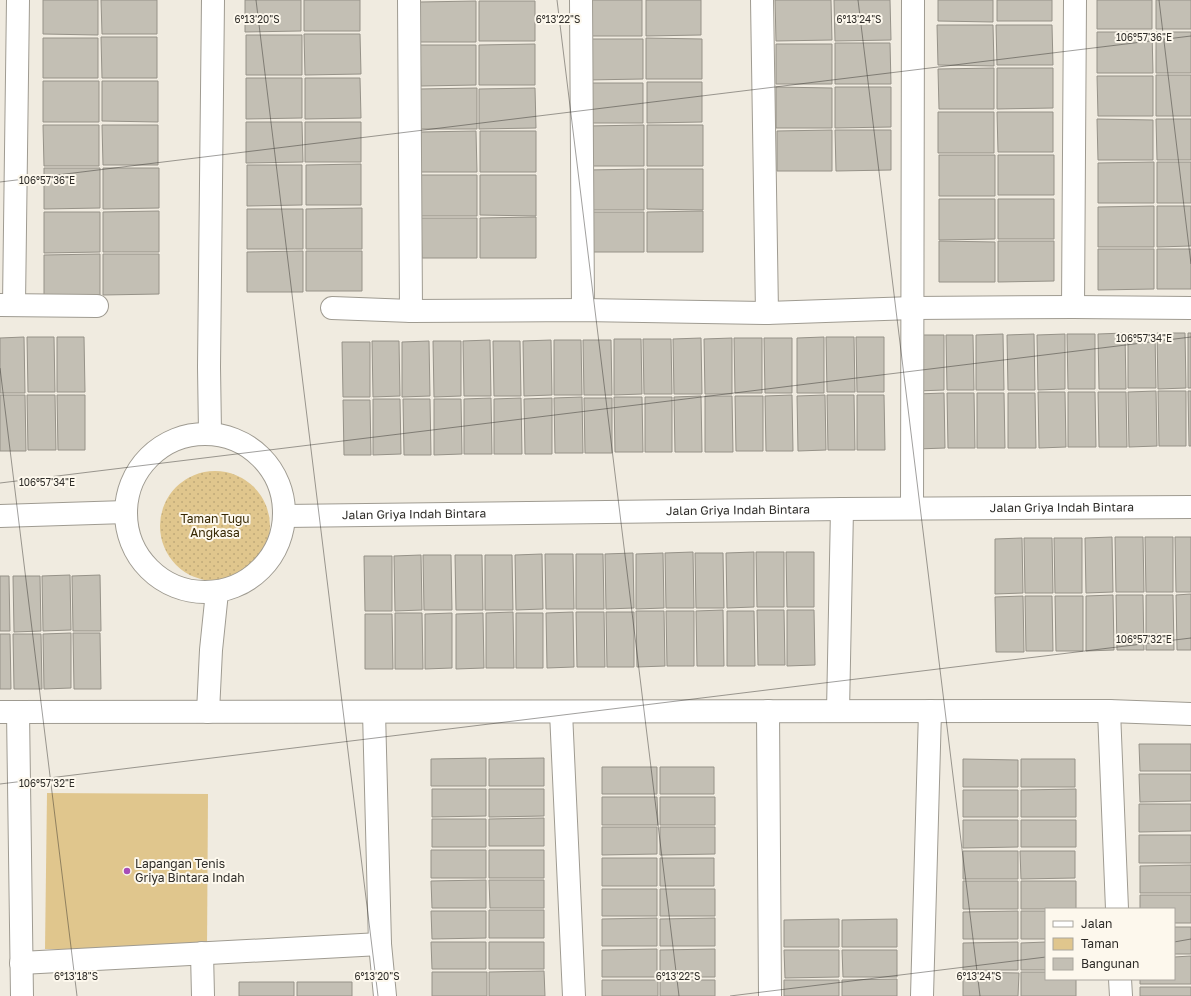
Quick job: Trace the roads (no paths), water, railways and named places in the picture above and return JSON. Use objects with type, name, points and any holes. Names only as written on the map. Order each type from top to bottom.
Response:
[{"type":"street","points":[[18,0],[7,304],[97,306]]},
{"type":"street","points":[[210,433],[209,367],[212,0]]},
{"type":"street","points":[[409,0],[411,311]]},
{"type":"street","points":[[581,0],[583,310]]},
{"type":"street","points":[[762,0],[767,314]]},
{"type":"street","points":[[912,508],[913,0]]},
{"type":"street","points":[[1073,307],[1075,0]]},
{"type":"street","points":[[332,308],[411,311],[583,310],[767,314],[913,308],[1191,308]]},
{"type":"street","points":[[210,433],[234,439],[255,451],[272,469],[281,492],[284,516],[278,543],[264,567],[243,584],[217,592],[189,592],[163,582],[143,563],[130,539],[126,512],[130,487],[142,464],[161,446],[184,436],[210,433]]},
{"type":"street","name":"Jalan Griya Indah Bintara","points":[[284,516],[912,508],[1191,508]]},
{"type":"street","points":[[838,711],[842,509]]},
{"type":"street","points":[[0,516],[126,512]]},
{"type":"street","points":[[208,712],[211,650],[217,592]]},
{"type":"street","points":[[768,711],[770,996]]},
{"type":"street","points":[[922,996],[930,711]]},
{"type":"street","points":[[1109,711],[1117,908]]},
{"type":"street","points":[[22,996],[9,712],[1109,711],[1191,714]]},
{"type":"street","points":[[374,712],[380,944],[385,996]]},
{"type":"street","points":[[561,712],[574,996]]},
{"type":"street","points":[[21,963],[380,944]]},
{"type":"street","points":[[202,953],[203,996]]},
{"type":"street","points":[[1120,980],[1121,996]]},
{"type":"place","name":"Lapangan Tenis Griya Bintara Indah","points":[[127,871]]},
{"type":"park label","name":"Taman Tugu Angkasa","points":[[215,526]]}]
